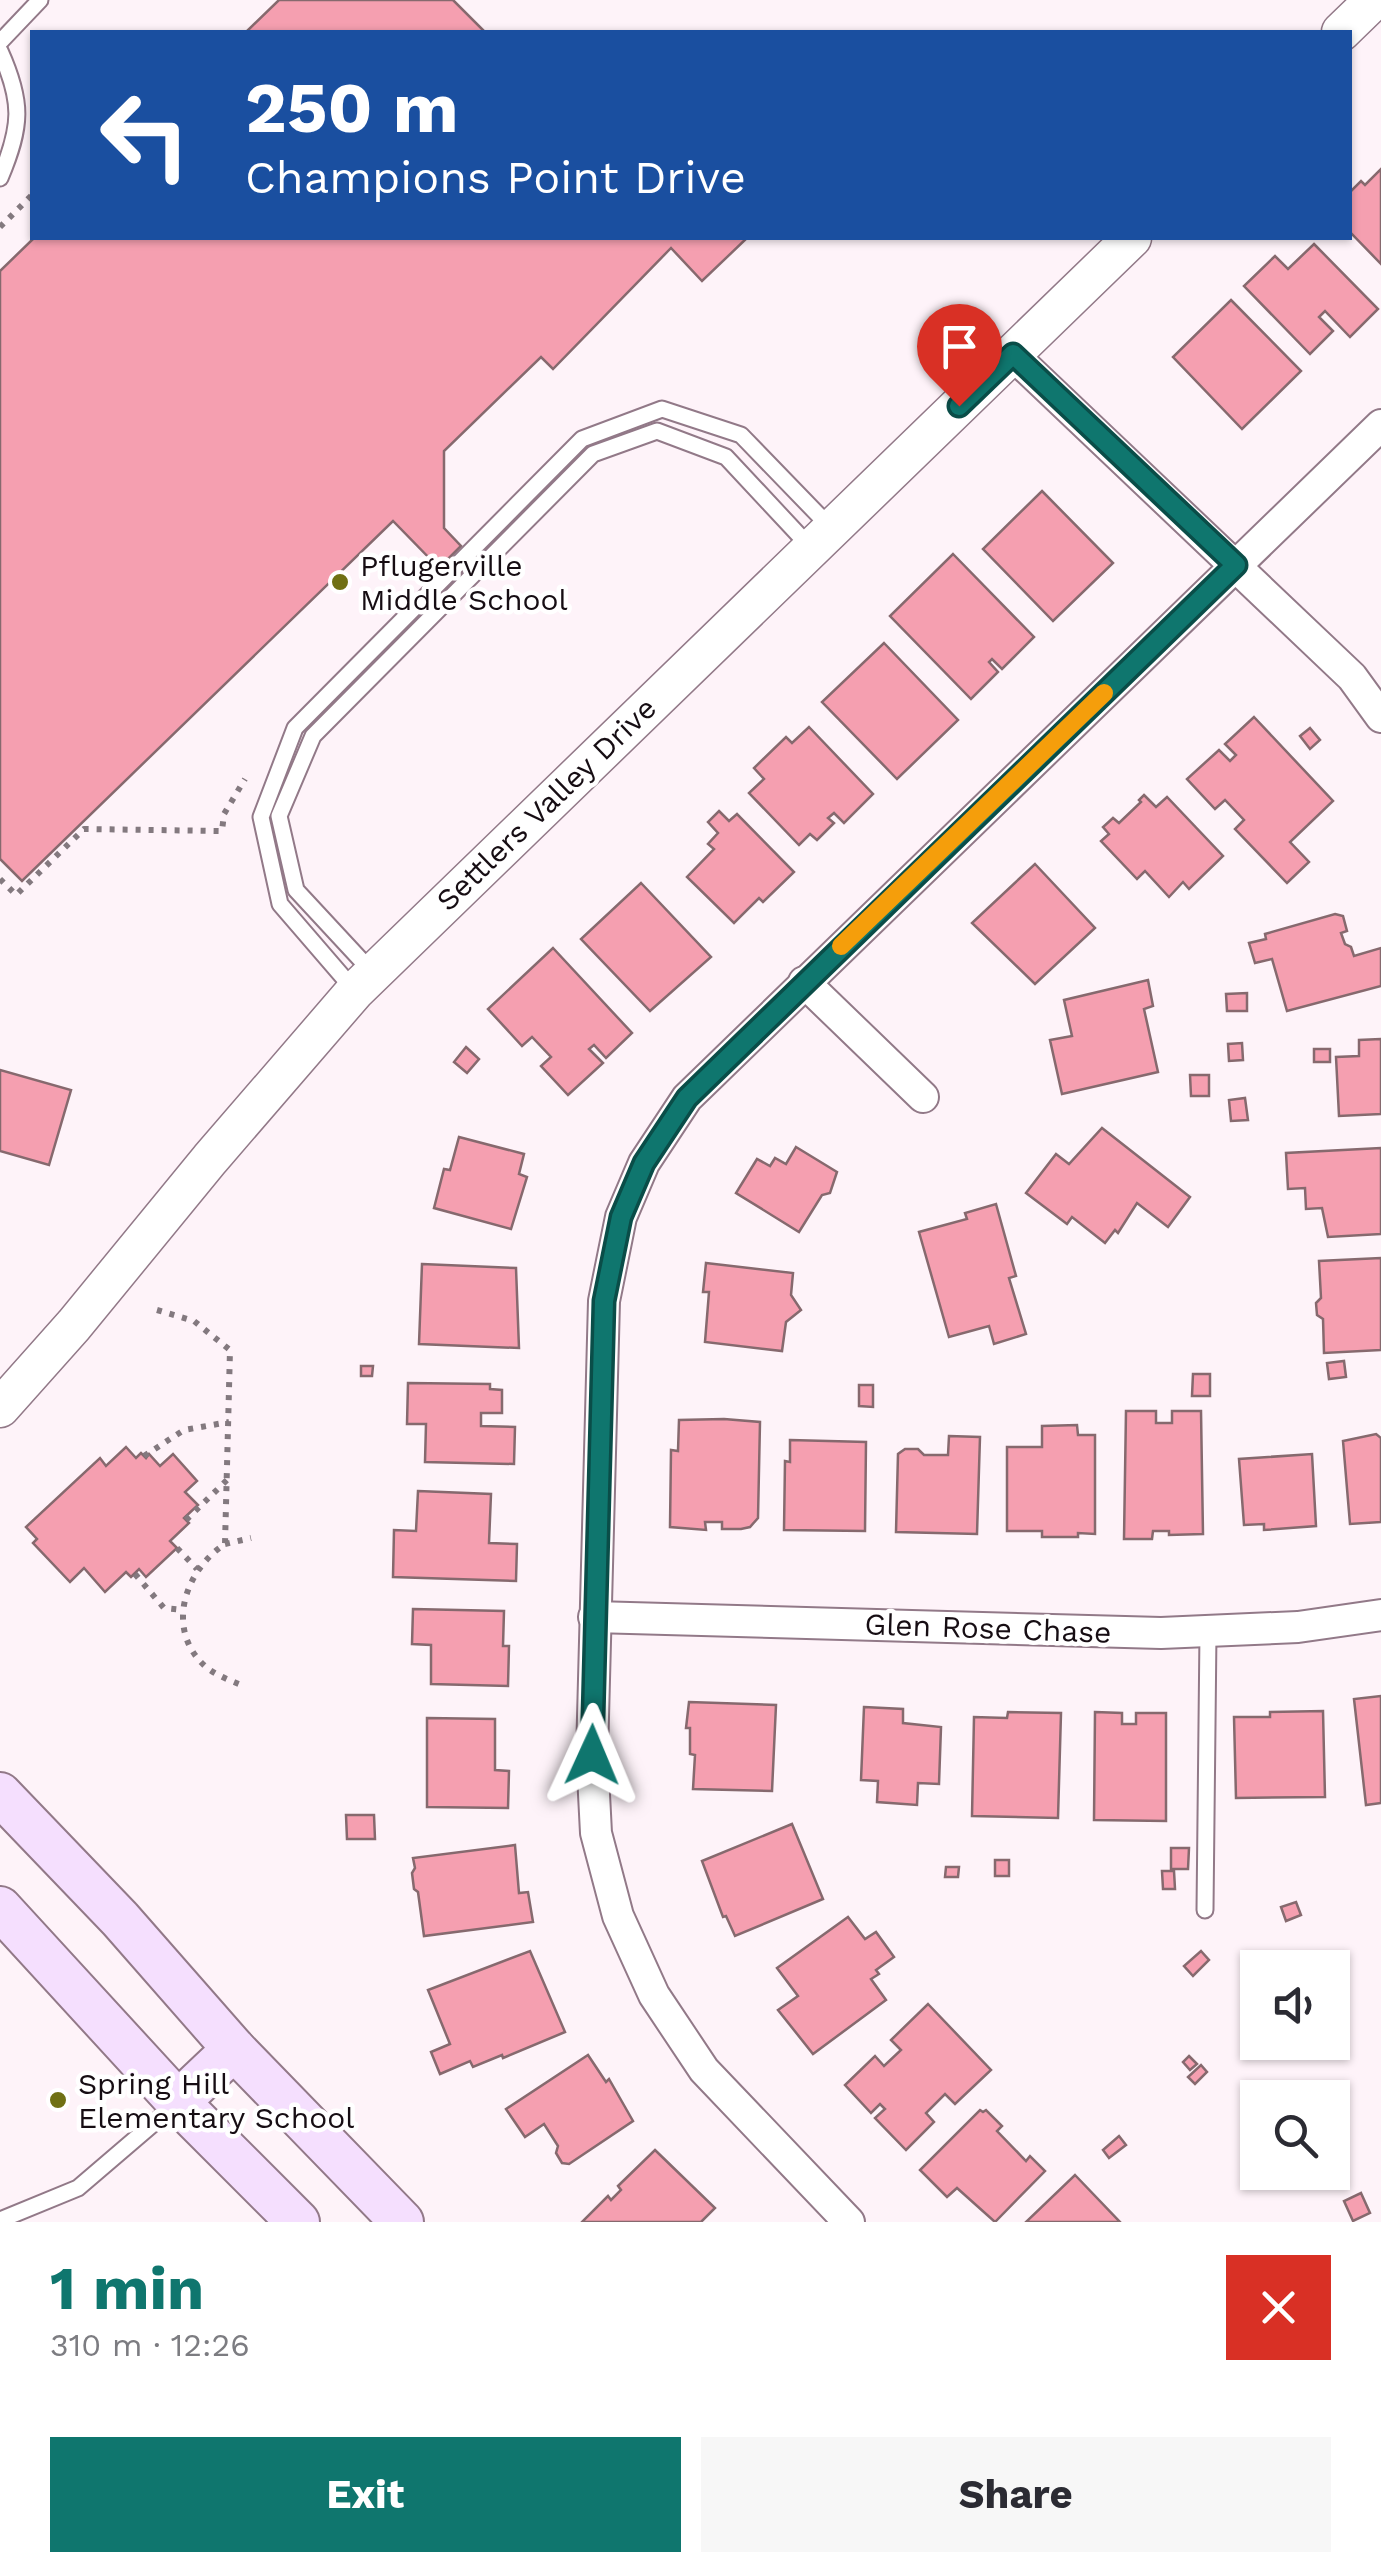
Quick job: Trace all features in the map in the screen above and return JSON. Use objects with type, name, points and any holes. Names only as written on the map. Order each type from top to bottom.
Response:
[{"type":"main road","points":[[0,1794],[120,1919],[234,2049],[402,2222]]},
{"type":"main road","points":[[0,1908],[178,2102],[298,2222]]},
{"type":"main road","points":[[178,2102],[234,2049]]},
{"type":"street","points":[[1343,30],[1374,0]]},
{"type":"street","name":"Settlers Valley Drive","points":[[0,1408],[364,982],[1130,240]]},
{"type":"street","points":[[1013,354],[1352,677],[1381,717]]},
{"type":"street","points":[[849,2222],[704,2070],[654,1996],[618,1916],[596,1833],[592,1755],[594,1617],[604,1301],[621,1217],[644,1163],[687,1098],[1381,425]]},
{"type":"street","points":[[804,982],[923,1097]]},
{"type":"street","name":"Glen Rose Chase","points":[[594,1617],[1208,1632],[1381,1615]]},
{"type":"lane","points":[[0,42],[28,4]]},
{"type":"lane","points":[[0,51],[16,87],[17,134],[0,178]]},
{"type":"lane","points":[[364,982],[280,904],[261,817],[296,728],[582,439],[662,409],[741,435],[822,538]]},
{"type":"lane","points":[[364,982],[296,890],[279,816],[313,736],[593,454],[658,431],[726,457],[822,538]]},
{"type":"lane","points":[[1205,1910],[1208,1632]]},
{"type":"lane","points":[[0,2220],[78,2188],[178,2102]]},
{"type":"path","points":[[0,227],[30,197]]},
{"type":"path","points":[[0,879],[16,895],[84,828],[222,832],[224,814],[254,766]]},
{"type":"path","points":[[157,1310],[194,1321],[230,1350],[225,1544]]},
{"type":"path","points":[[144,1456],[184,1430],[229,1422]]},
{"type":"path","points":[[186,1520],[227,1480]]},
{"type":"path","points":[[241,1686],[206,1668],[192,1651],[182,1610],[185,1593],[206,1556],[225,1544],[251,1538]]},
{"type":"path","points":[[176,1548],[197,1570]]},
{"type":"path","points":[[134,1574],[164,1608],[182,1610]]},
{"type":"building","points":[[279,0],[453,0],[483,30],[248,30]]},
{"type":"building","points":[[1381,169],[1381,264],[1352,234],[1352,190],[1361,181],[1365,185]]},
{"type":"building","name":"Pflugerville Middle School","points":[[32,240],[745,240],[702,281],[671,248],[553,369],[541,357],[444,451],[444,528],[461,546],[439,568],[393,521],[22,881],[0,859],[0,271]]},
{"type":"building","points":[[1314,244],[1378,309],[1350,337],[1325,311],[1319,317],[1333,331],[1310,354],[1244,286],[1275,256],[1288,269]]},
{"type":"building","points":[[1231,300],[1301,371],[1242,429],[1173,357]]},
{"type":"building","points":[[1042,491],[1113,563],[1053,621],[983,549]]},
{"type":"building","points":[[953,554],[1034,637],[1002,669],[992,659],[989,662],[998,672],[971,699],[890,616]]},
{"type":"building","points":[[884,643],[958,720],[897,779],[822,702]]},
{"type":"building","points":[[1254,717],[1333,801],[1290,842],[1309,862],[1287,883],[1235,829],[1244,820],[1225,800],[1215,809],[1187,779],[1219,750],[1230,761],[1236,755],[1225,744]]},
{"type":"building","points":[[809,727],[873,794],[844,823],[834,813],[828,818],[834,823],[817,840],[810,834],[799,845],[749,793],[764,779],[754,768],[786,737],[792,743]]},
{"type":"building","points":[[1310,728],[1320,740],[1310,749],[1300,736]]},
{"type":"building","points":[[1144,795],[1156,807],[1167,797],[1223,856],[1189,889],[1183,882],[1169,897],[1145,871],[1137,879],[1101,841],[1109,834],[1103,827],[1113,818],[1119,823]]},
{"type":"building","points":[[719,811],[729,821],[737,814],[794,872],[734,923],[687,877],[714,849],[708,844],[718,833],[708,822]]},
{"type":"building","points":[[1035,864],[1095,928],[1035,984],[972,923]]},
{"type":"building","points":[[641,883],[711,957],[650,1011],[581,939]]},
{"type":"building","points":[[1335,914],[1343,916],[1347,931],[1341,933],[1354,956],[1381,948],[1381,986],[1287,1011],[1272,959],[1255,963],[1249,943],[1266,939],[1265,934]]},
{"type":"building","points":[[553,948],[632,1033],[606,1058],[594,1045],[589,1049],[603,1063],[568,1095],[541,1066],[551,1057],[532,1037],[522,1046],[488,1009]]},
{"type":"building","points":[[1148,980],[1153,1006],[1144,1009],[1158,1072],[1062,1094],[1050,1040],[1072,1036],[1064,1000]]},
{"type":"building","points":[[1247,993],[1247,1011],[1227,1011],[1226,994]]},
{"type":"building","points":[[1381,1039],[1381,1114],[1339,1116],[1336,1057],[1359,1056],[1359,1040]]},
{"type":"building","points":[[1242,1043],[1243,1060],[1229,1061],[1228,1044]]},
{"type":"building","points":[[466,1047],[479,1059],[467,1073],[454,1062]]},
{"type":"building","points":[[1314,1049],[1330,1049],[1330,1062],[1314,1062]]},
{"type":"building","points":[[0,1070],[71,1090],[49,1165],[0,1151]]},
{"type":"building","points":[[1190,1075],[1209,1075],[1209,1096],[1191,1096]]},
{"type":"building","points":[[1245,1098],[1248,1120],[1231,1121],[1229,1100]]},
{"type":"building","points":[[1102,1128],[1190,1197],[1168,1227],[1137,1203],[1118,1233],[1115,1230],[1105,1243],[1072,1217],[1067,1224],[1026,1193],[1056,1154],[1069,1164]]},
{"type":"building","points":[[459,1137],[524,1154],[519,1174],[527,1177],[511,1229],[434,1208],[444,1169],[450,1170]]},
{"type":"building","points":[[796,1147],[837,1172],[830,1193],[822,1195],[799,1232],[736,1193],[757,1159],[770,1166],[775,1158],[786,1164]]},
{"type":"building","points":[[1381,1148],[1381,1234],[1328,1237],[1322,1208],[1306,1209],[1305,1188],[1288,1189],[1286,1153]]},
{"type":"building","points":[[996,1204],[1016,1276],[1009,1278],[1026,1334],[994,1344],[989,1326],[949,1337],[919,1232],[967,1219],[965,1213]]},
{"type":"building","points":[[1381,1258],[1381,1350],[1324,1353],[1323,1319],[1317,1315],[1316,1303],[1321,1298],[1319,1261]]},
{"type":"building","points":[[706,1263],[793,1273],[791,1295],[801,1310],[786,1322],[782,1351],[705,1342],[709,1292],[703,1292]]},
{"type":"building","points":[[422,1264],[516,1268],[519,1348],[419,1344]]},
{"type":"building","points":[[1344,1361],[1346,1377],[1329,1379],[1327,1363]]},
{"type":"building","points":[[361,1366],[373,1366],[372,1376],[361,1376]]},
{"type":"building","points":[[1193,1374],[1210,1374],[1210,1396],[1192,1396]]},
{"type":"building","points":[[408,1383],[490,1384],[490,1389],[502,1390],[502,1413],[481,1413],[481,1426],[515,1427],[514,1464],[425,1462],[426,1424],[407,1424]]},
{"type":"building","points":[[859,1385],[873,1385],[873,1407],[859,1406]]},
{"type":"building","points":[[1126,1411],[1156,1411],[1156,1423],[1172,1423],[1172,1411],[1201,1411],[1203,1534],[1169,1535],[1169,1531],[1153,1531],[1152,1539],[1124,1539]]},
{"type":"building","points":[[679,1420],[760,1422],[758,1518],[750,1527],[741,1529],[722,1529],[722,1522],[705,1522],[706,1530],[670,1527],[671,1450],[678,1451]]},
{"type":"building","points":[[1077,1425],[1078,1435],[1095,1435],[1095,1534],[1042,1537],[1042,1531],[1007,1531],[1007,1447],[1042,1447],[1042,1426]]},
{"type":"building","points":[[1376,1434],[1381,1438],[1381,1522],[1350,1524],[1343,1441]]},
{"type":"building","points":[[949,1436],[980,1437],[977,1534],[896,1532],[898,1454],[905,1449],[918,1449],[924,1455],[948,1455]]},
{"type":"building","points":[[790,1440],[866,1442],[865,1531],[784,1530],[785,1461],[790,1462]]},
{"type":"building","points":[[126,1447],[136,1458],[141,1453],[146,1458],[149,1454],[160,1466],[173,1454],[197,1481],[185,1492],[198,1505],[184,1518],[189,1523],[170,1541],[177,1548],[146,1577],[139,1569],[131,1577],[126,1572],[105,1592],[84,1568],[70,1582],[33,1543],[37,1539],[26,1527],[100,1458],[106,1466]]},
{"type":"building","points":[[1312,1454],[1316,1526],[1264,1530],[1264,1524],[1244,1525],[1239,1459]]},
{"type":"building","points":[[418,1491],[491,1494],[489,1543],[517,1544],[516,1581],[393,1577],[394,1530],[416,1531]]},
{"type":"building","points":[[413,1609],[504,1611],[503,1646],[509,1646],[508,1686],[431,1684],[431,1645],[412,1644]]},
{"type":"building","points":[[1381,1696],[1381,1803],[1366,1805],[1354,1699]]},
{"type":"building","points":[[689,1702],[776,1705],[772,1791],[693,1789],[695,1755],[690,1754],[690,1728],[686,1728]]},
{"type":"building","points":[[864,1707],[903,1709],[903,1723],[941,1727],[939,1784],[918,1783],[917,1805],[877,1802],[878,1781],[861,1780]]},
{"type":"building","points":[[1323,1711],[1325,1797],[1236,1798],[1234,1717]]},
{"type":"building","points":[[1008,1712],[1061,1713],[1058,1818],[972,1816],[974,1717],[1007,1718]]},
{"type":"building","points":[[1095,1712],[1122,1713],[1122,1724],[1136,1724],[1136,1713],[1166,1713],[1166,1821],[1094,1820]]},
{"type":"building","points":[[427,1718],[495,1719],[495,1770],[509,1771],[508,1808],[427,1807]]},
{"type":"building","points":[[346,1815],[374,1815],[375,1839],[347,1839]]},
{"type":"building","points":[[792,1824],[823,1899],[735,1936],[726,1916],[723,1917],[702,1861]]},
{"type":"building","points":[[515,1845],[519,1893],[528,1892],[533,1922],[424,1936],[418,1892],[414,1889],[413,1858]]},
{"type":"building","points":[[1171,1848],[1189,1848],[1188,1869],[1171,1869]]},
{"type":"building","points":[[995,1860],[1009,1860],[1009,1876],[995,1876]]},
{"type":"building","points":[[946,1867],[959,1867],[958,1877],[945,1877]]},
{"type":"building","points":[[1162,1871],[1174,1871],[1175,1889],[1163,1889]]},
{"type":"building","points":[[1296,1902],[1301,1915],[1286,1921],[1281,1907]]},
{"type":"building","points":[[848,1917],[865,1939],[876,1932],[894,1957],[876,1970],[879,1974],[871,1979],[886,2000],[813,2054],[778,2010],[798,1996],[777,1968]]},
{"type":"building","points":[[530,1951],[565,2032],[503,2058],[502,2055],[473,2067],[470,2061],[440,2074],[431,2052],[450,2044],[428,1990]]},
{"type":"building","points":[[1201,1951],[1209,1960],[1193,1976],[1184,1966]]},
{"type":"building","points":[[928,2004],[991,2070],[955,2104],[945,2094],[926,2113],[934,2122],[906,2150],[875,2118],[885,2109],[880,2104],[871,2113],[845,2085],[875,2056],[884,2066],[901,2050],[891,2040]]},
{"type":"building","points":[[588,2055],[606,2082],[609,2079],[633,2121],[569,2164],[562,2163],[556,2153],[558,2146],[544,2124],[525,2137],[506,2109]]},
{"type":"building","points":[[1189,2056],[1197,2064],[1190,2070],[1183,2062]]},
{"type":"building","points":[[1201,2065],[1207,2072],[1195,2084],[1188,2077]]},
{"type":"building","points":[[980,2110],[986,2110],[1002,2126],[997,2131],[1026,2161],[1030,2156],[1045,2171],[995,2222],[957,2188],[947,2197],[920,2170]]},
{"type":"building","points":[[1119,2136],[1126,2145],[1109,2158],[1103,2150]]},
{"type":"building","points":[[655,2150],[715,2208],[701,2222],[582,2222],[608,2196],[611,2200],[621,2190],[618,2186]]},
{"type":"building","points":[[1075,2175],[1120,2222],[1026,2222]]},
{"type":"building","points":[[1361,2193],[1370,2213],[1353,2221],[1344,2201]]},
{"type":"slow traffic","points":[[841,946],[1104,693]]},
{"type":"place","name":"Pflugerville Middle School","points":[[340,582]]},
{"type":"place","name":"Spring Hill Elementary School","points":[[58,2100]]},
{"type":"route","points":[[592,1755],[604,1301],[621,1217],[644,1163],[687,1098],[1236,565],[1013,354],[959,406]]}]
